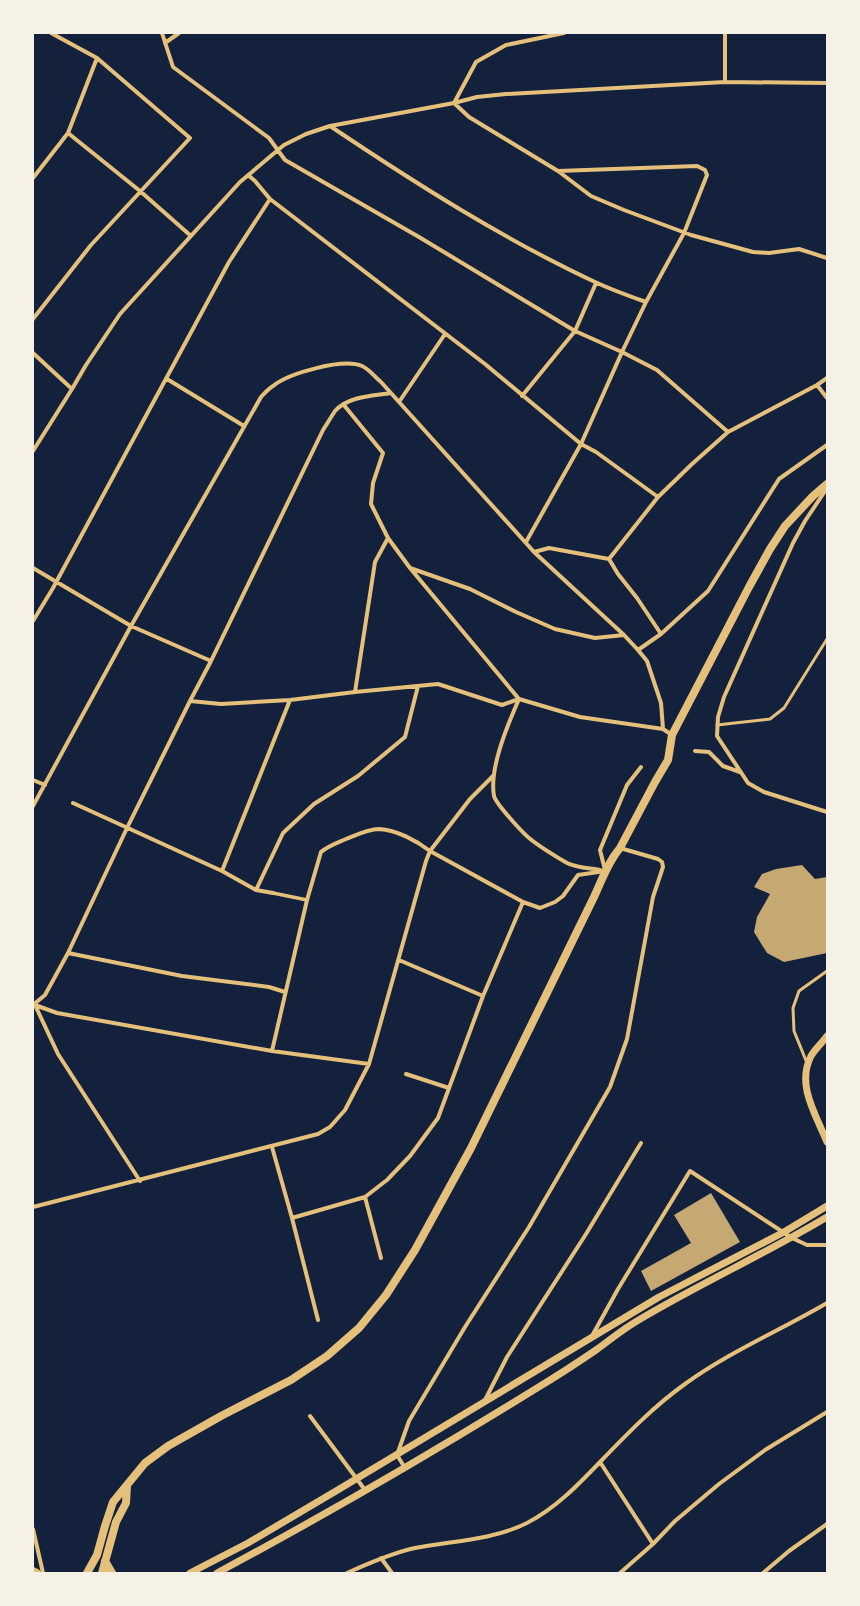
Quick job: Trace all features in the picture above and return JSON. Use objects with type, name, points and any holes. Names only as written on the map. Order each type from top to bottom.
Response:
[{"type":"main road","points":[[87,1573],[97,1555],[113,1502],[145,1463],[168,1446],[221,1416],[291,1380],[327,1356],[359,1328],[386,1294],[415,1250],[471,1148],[614,855],[620,848],[668,760],[672,735],[748,587],[785,526],[813,496],[827,484]]},
{"type":"main road","points":[[102,1573],[116,1522],[126,1503],[128,1484]]},
{"type":"main road","points":[[105,1561],[112,1573]]},
{"type":"main road","points":[[33,1571],[37,1573]]},
{"type":"street","points":[[33,320],[91,245],[190,138],[97,58],[51,33]]},
{"type":"street","points":[[162,33],[173,67],[269,138],[285,160],[419,237],[575,332],[622,352],[657,370],[728,432]]},
{"type":"street","points":[[165,43],[179,33]]},
{"type":"street","points":[[454,104],[476,62],[506,46],[564,33]]},
{"type":"street","points":[[725,33],[725,82]]},
{"type":"street","points":[[33,178],[68,133],[97,58]]},
{"type":"street","points":[[33,451],[86,365],[120,314],[240,182],[284,145],[306,134],[330,126],[454,104],[477,97],[506,94],[725,82],[827,83]]},
{"type":"street","points":[[454,104],[469,117],[558,171],[591,196],[684,233],[753,252],[769,253],[799,249],[827,258]]},
{"type":"street","points":[[330,126],[409,178],[518,243],[596,283],[646,302]]},
{"type":"street","points":[[68,133],[140,191],[191,236]]},
{"type":"street","points":[[526,542],[581,444],[646,302],[684,233],[707,175],[705,170],[697,166],[558,171]]},
{"type":"street","points":[[248,175],[270,199],[485,364],[581,444],[596,452],[658,497]]},
{"type":"street","points":[[33,621],[56,582],[230,262],[270,199]]},
{"type":"street","points":[[522,396],[575,332],[596,283]]},
{"type":"street","points":[[399,402],[445,334]]},
{"type":"street","points":[[33,353],[72,390]]},
{"type":"street","points":[[33,806],[261,397],[273,385],[298,374],[326,365],[356,364],[364,366],[381,382],[534,552],[624,635],[638,650],[647,661],[661,703],[663,728]]},
{"type":"street","points":[[609,560],[658,497],[728,432],[827,378]]},
{"type":"street","points":[[167,379],[244,426]]},
{"type":"street","points":[[817,384],[827,398]]},
{"type":"street","points":[[34,1005],[45,995],[68,953],[127,828],[211,661],[322,430],[343,404],[359,399],[391,393]]},
{"type":"street","points":[[343,404],[384,453],[373,483],[371,504],[388,538],[410,568],[519,699],[580,717],[623,724],[663,728],[672,735]]},
{"type":"street","points":[[638,650],[661,634],[708,591],[779,479],[827,445]]},
{"type":"street","points":[[827,488],[805,521],[793,543],[724,697],[717,725],[717,736],[748,783],[756,789],[827,812]]},
{"type":"street","points":[[355,692],[374,562],[388,538]]},
{"type":"street","points":[[534,552],[549,548],[609,560],[661,634]]},
{"type":"street","points":[[33,568],[132,626],[211,661]]},
{"type":"street","points":[[410,568],[470,589],[516,612],[555,629],[595,638],[624,635]]},
{"type":"street","points":[[190,701],[221,704],[290,700],[438,684],[502,705],[519,699]]},
{"type":"street","points":[[256,890],[283,832],[314,804],[358,776],[405,736],[418,686]]},
{"type":"street","points":[[519,699],[501,746],[494,775],[494,797],[505,812],[529,838],[567,863],[577,867],[606,871]]},
{"type":"street","points":[[222,871],[290,700]]},
{"type":"street","points":[[695,751],[709,752],[723,766],[740,772]]},
{"type":"street","points":[[606,871],[600,850],[627,785],[641,767]]},
{"type":"street","points":[[33,1207],[272,1147],[318,1134],[330,1127],[345,1110],[369,1064],[430,851],[470,799],[494,775]]},
{"type":"street","points":[[33,780],[45,785]]},
{"type":"street","points":[[73,802],[222,871],[256,890],[307,900]]},
{"type":"street","points":[[272,1050],[307,900],[321,852],[326,847],[378,829],[391,831],[420,843],[430,851],[523,902],[540,908],[556,902],[563,896],[578,875],[606,871]]},
{"type":"street","points":[[397,1455],[409,1421],[465,1327],[529,1227],[610,1087],[627,1039],[653,897],[663,867],[662,862],[658,860],[620,848]]},
{"type":"street","points":[[292,1218],[365,1197],[387,1180],[410,1156],[438,1118],[484,996],[523,902]]},
{"type":"street","points":[[68,953],[182,976],[269,986],[286,992]]},
{"type":"street","points":[[399,960],[484,996]]},
{"type":"street","points":[[34,1005],[57,1013],[272,1050],[369,1064]]},
{"type":"street","points":[[34,1005],[58,1054],[140,1181]]},
{"type":"street","points":[[827,1036],[812,1054],[807,1065],[805,1078],[806,1089],[827,1142]]},
{"type":"street","points":[[406,1074],[449,1088]]},
{"type":"street","points":[[484,1402],[507,1357],[586,1234],[641,1144]]},
{"type":"street","points":[[272,1147],[318,1320]]},
{"type":"street","points":[[592,1337],[618,1289],[690,1170],[792,1238],[807,1245],[827,1245]]},
{"type":"street","points":[[365,1197],[381,1258]]},
{"type":"street","points":[[190,1573],[248,1543],[659,1297],[784,1232],[827,1206]]},
{"type":"street","points":[[217,1573],[405,1468],[537,1388],[595,1351],[636,1322],[792,1238],[827,1216]]},
{"type":"street","points":[[348,1573],[380,1558],[414,1548],[496,1534],[527,1523],[556,1504],[587,1476],[641,1420],[686,1383],[827,1303]]},
{"type":"street","points":[[620,1573],[653,1544],[675,1521],[719,1484],[765,1450],[827,1412]]},
{"type":"street","points":[[310,1416],[365,1490]]},
{"type":"street","points":[[397,1455],[405,1468]]},
{"type":"street","points":[[600,1462],[653,1544]]},
{"type":"street","points":[[763,1573],[827,1524]]},
{"type":"street","points":[[33,1529],[43,1573]]},
{"type":"street","points":[[380,1558],[392,1573]]},
{"type":"lane","points":[[717,725],[770,719],[784,708],[827,639]]},
{"type":"lane","points":[[807,1065],[794,1031],[793,1008],[799,991],[827,971]]},
{"type":"building","points":[[802,865],[815,879],[827,877],[827,953],[784,962],[767,953],[754,932],[757,917],[770,894],[754,887],[762,874],[776,869]]},
{"type":"building","points":[[711,1193],[740,1242],[651,1291],[641,1271],[691,1243],[674,1215]]}]
